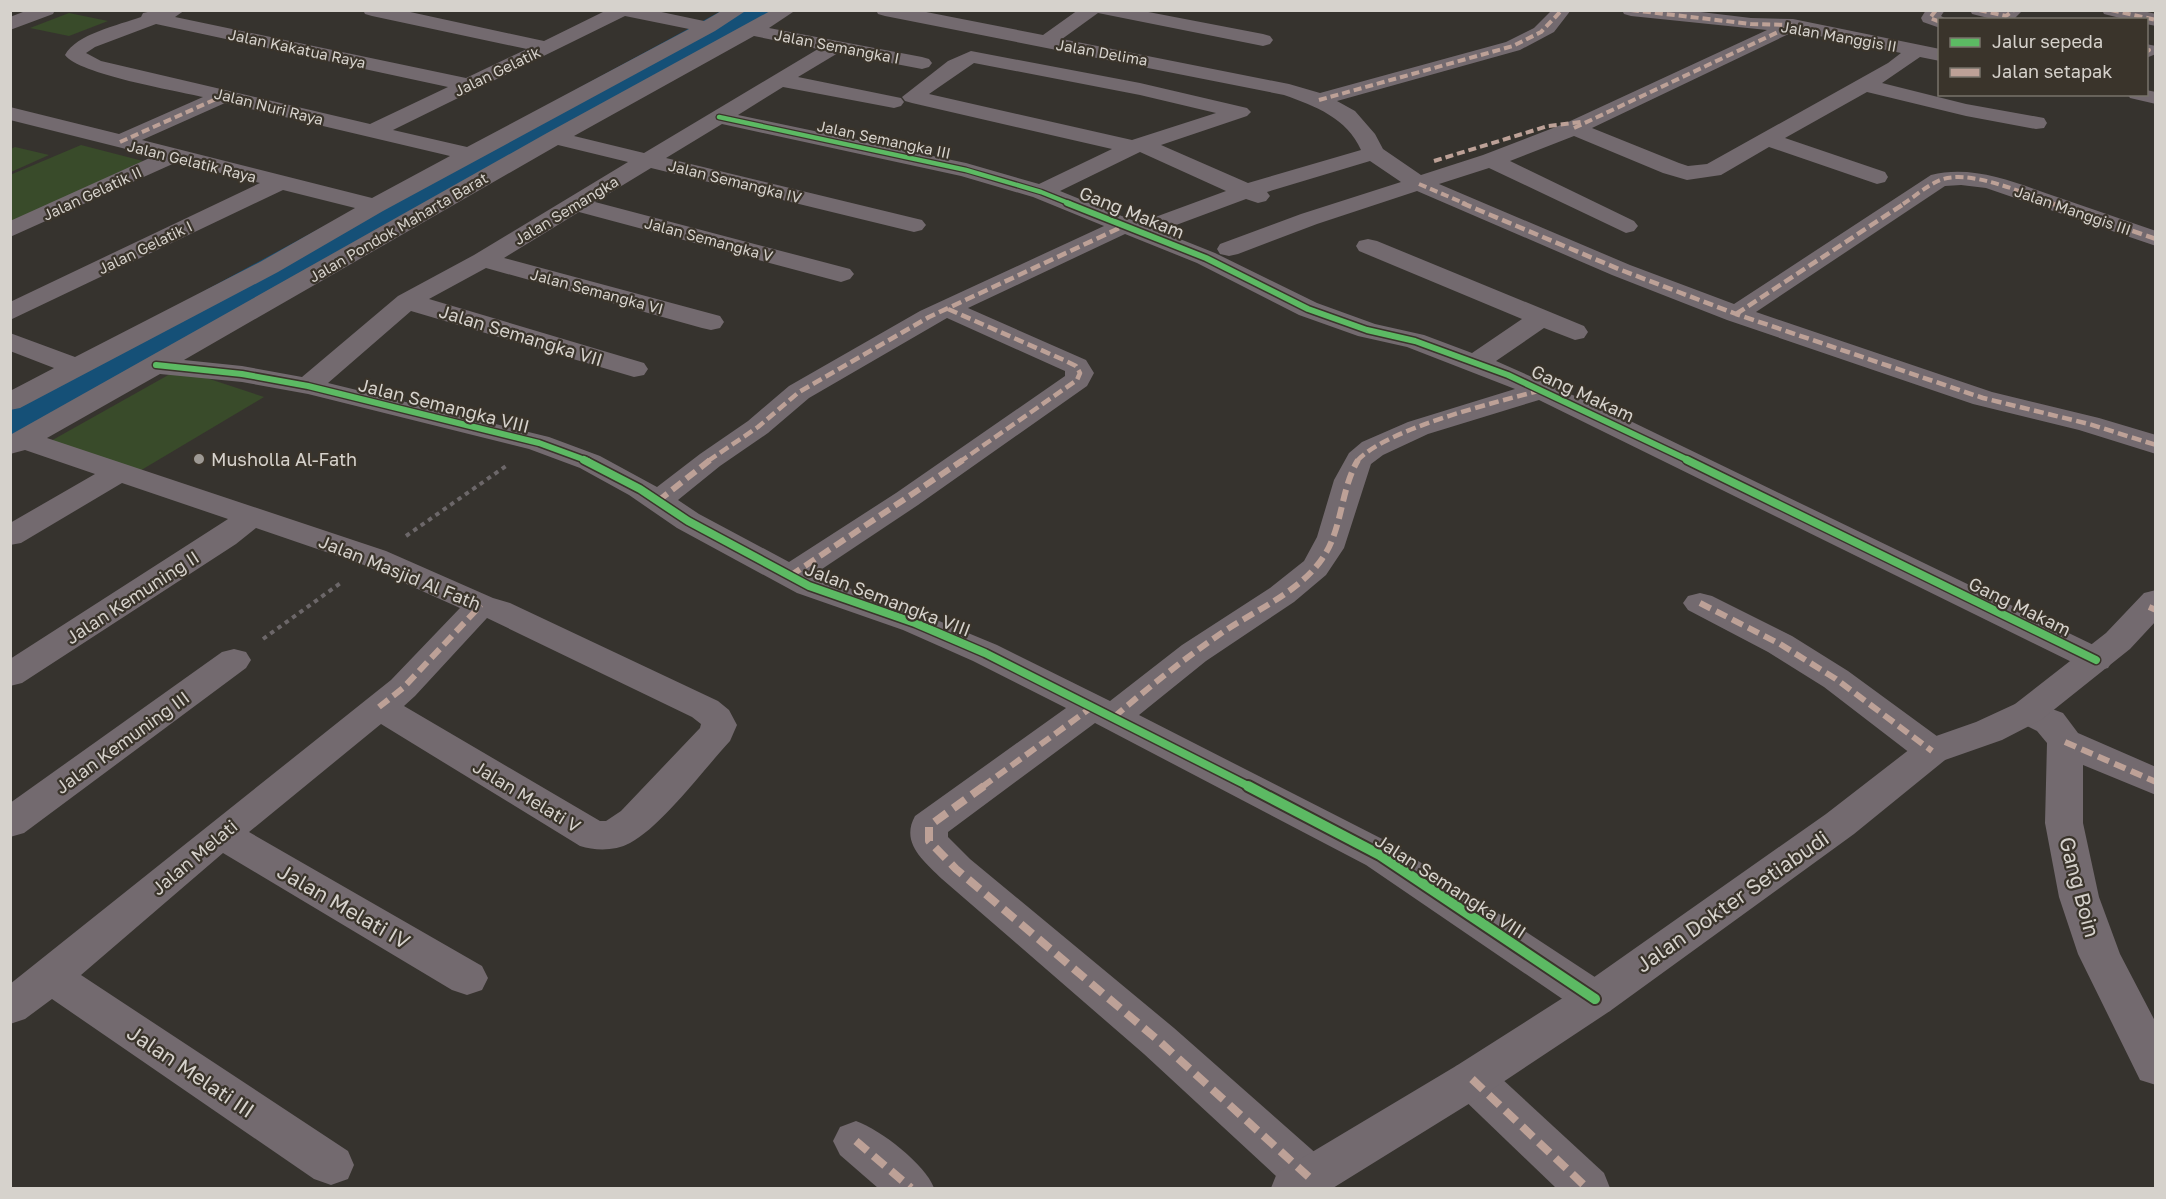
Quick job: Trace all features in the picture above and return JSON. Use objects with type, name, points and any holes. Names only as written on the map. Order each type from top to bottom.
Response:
[{"type":"street","points":[[10,24],[46,10]]},
{"type":"street","name":"Jalan Kakatua Raya","points":[[125,10],[469,85]]},
{"type":"street","points":[[156,18],[176,10]]},
{"type":"street","points":[[372,10],[546,47]]},
{"type":"street","name":"Jalan Pondok Maharta Barat","points":[[10,402],[269,267],[375,206],[738,10]]},
{"type":"street","name":"Jalan Pondok Maharta Barat","points":[[17,444],[555,138],[787,10]]},
{"type":"street","name":"Jalan Delima","points":[[885,10],[1289,90],[1319,100],[1347,116],[1367,139],[1373,153]]},
{"type":"street","points":[[1046,42],[1091,10]]},
{"type":"street","points":[[1106,10],[1263,40]]},
{"type":"street","points":[[1319,100],[1514,46],[1536,37],[1556,20],[1562,10]]},
{"type":"street","name":"Jalan Manggis II","points":[[1631,10],[1751,24],[1793,18],[1938,55]]},
{"type":"street","points":[[1936,10],[1930,18],[1938,21]]},
{"type":"street","points":[[1979,10],[2008,15]]},
{"type":"street","points":[[620,11],[708,27]]},
{"type":"street","name":"Jalan Gelatik","points":[[373,131],[620,11]]},
{"type":"street","points":[[2124,14],[2142,18]]},
{"type":"street","name":"Jalan Nuri Raya","points":[[156,18],[88,43],[78,49],[75,55],[93,65],[472,155]]},
{"type":"street","points":[[1229,249],[1309,219],[1491,160],[1582,124],[1793,18]]},
{"type":"street","name":"Jalan Semangka I","points":[[752,30],[922,63]]},
{"type":"street","name":"Jalan Semangka","points":[[308,386],[407,301],[483,260],[834,47]]},
{"type":"street","points":[[1434,161],[1548,126],[1582,124],[1627,152],[1687,172],[1713,170],[1770,140],[1895,67],[1917,50]]},
{"type":"street","points":[[1041,192],[1138,146],[1240,112],[1140,89],[971,57],[955,65],[912,97],[1138,146],[1309,219]]},
{"type":"street","points":[[780,80],[894,102]]},
{"type":"street","points":[[1864,85],[1966,110],[2036,123]]},
{"type":"street","points":[[120,142],[225,95]]},
{"type":"street","name":"Jalan Gelatik Raya","points":[[10,113],[375,206]]},
{"type":"street","name":"Jalan Semangka III","points":[[719,117],[966,170],[1041,192]]},
{"type":"street","name":"Jalan Semangka IV","points":[[555,138],[914,225]]},
{"type":"street","points":[[1770,140],[1877,177]]},
{"type":"street","points":[[658,501],[710,460],[758,427],[799,392],[929,317],[1131,228],[1373,153],[1419,184],[1621,270],[1736,314],[1983,398],[2089,424],[2156,446]]},
{"type":"street","name":"Jalan Gelatik II","points":[[10,230],[173,156]]},
{"type":"street","points":[[1491,160],[1626,226]]},
{"type":"street","name":"Jalan Manggis III","points":[[1736,314],[1938,180],[1961,178],[1990,182],[2156,239]]},
{"type":"street","name":"Jalan Gelatik I","points":[[10,312],[279,183]]},
{"type":"street","name":"Gang Makam","points":[[1041,192],[1206,258],[1308,309],[1367,330],[1415,341],[1542,390],[2096,660]]},
{"type":"street","name":"Jalan Semangka V","points":[[576,204],[841,274]]},
{"type":"street","points":[[1368,246],[1575,332]]},
{"type":"street","name":"Jalan Semangka VI","points":[[483,260],[711,322]]},
{"type":"street","name":"Jalan Semangka VII","points":[[407,301],[634,369]]},
{"type":"street","points":[[790,576],[907,499],[1077,380],[1080,373],[1076,366],[948,309]]},
{"type":"street","points":[[1475,363],[1540,319]]},
{"type":"street","points":[[10,341],[75,367]]},
{"type":"street","name":"Jalan Semangka VIII","points":[[156,365],[242,374],[308,386],[538,443],[590,462],[688,521],[809,586],[915,623],[985,653],[1380,855],[1595,999]]},
{"type":"street","points":[[1302,1184],[1159,1041],[956,869],[929,841],[929,826],[1103,712],[1164,675],[1222,632],[1290,590],[1316,566],[1332,543],[1349,480],[1359,459],[1385,442],[1416,430],[1480,407],[1542,390]]},
{"type":"street","name":"Jalan Masjid Al Fath","points":[[17,444],[120,472],[375,558],[481,605],[498,610],[705,709],[716,718],[719,725],[717,732]]},
{"type":"street","points":[[10,537],[120,472]]},
{"type":"street","name":"Jalan Kemuning II","points":[[10,675],[225,537],[252,516]]},
{"type":"street","points":[[1700,603],[1780,644],[1836,679],[1932,751]]},
{"type":"street","name":"Jalan Melati","points":[[10,1007],[51,977],[221,834],[403,688],[481,605]]},
{"type":"street","name":"Jalan Dokter Setiabudi","points":[[1302,1184],[1472,1079],[1595,999],[1840,824],[1932,751],[1989,731],[2028,712],[2096,660],[2153,606]]},
{"type":"street","name":"Jalan Kemuning III","points":[[10,823],[234,660]]},
{"type":"street","name":"Jalan Melati V","points":[[379,707],[594,836],[615,834],[635,821],[717,732]]},
{"type":"street","points":[[2028,712],[2049,722],[2064,742],[2156,782]]},
{"type":"street","name":"Gang Boin","points":[[2064,742],[2064,823],[2079,897],[2099,954],[2156,1067]]},
{"type":"street","name":"Jalan Melati IV","points":[[221,834],[467,978]]},
{"type":"street","name":"Jalan Melati III","points":[[51,977],[331,1165]]},
{"type":"street","points":[[1472,1079],[1587,1188]]},
{"type":"street","points":[[856,1141],[911,1188]]},
{"type":"green space","points":[[69,13],[108,21],[69,36],[30,28]]},
{"type":"green space","points":[[81,145],[143,161],[11,222],[10,175]]},
{"type":"green space","points":[[15,147],[49,155],[11,172],[11,149]]},
{"type":"green space","points":[[179,369],[264,397],[138,472],[49,442]]},
{"type":"waterway","points":[[10,419],[126,360],[757,10]]},
{"type":"marked path","points":[[1319,100],[1513,46],[1541,32],[1562,10]]},
{"type":"marked path","points":[[1631,10],[1751,24],[1789,25]]},
{"type":"marked path","points":[[1936,10],[1930,18],[1938,21]]},
{"type":"marked path","points":[[1979,10],[2006,16],[2014,10]]},
{"type":"marked path","points":[[2111,10],[2147,18]]},
{"type":"marked path","points":[[2148,18],[2156,20]]},
{"type":"marked path","points":[[1574,128],[1793,25]]},
{"type":"marked path","points":[[120,142],[225,95]]},
{"type":"marked path","points":[[1434,161],[1548,126],[1581,122]]},
{"type":"marked path","points":[[1736,314],[1939,180],[1961,178],[1990,182],[2156,239]]},
{"type":"marked path","points":[[1419,184],[1621,270],[1736,314],[1983,398],[2089,424],[2156,445]]},
{"type":"marked path","points":[[658,501],[710,460],[758,427],[799,392],[929,317],[1126,225]]},
{"type":"marked path","points":[[790,576],[907,499],[1077,380],[1080,373],[1076,366],[948,309]]},
{"type":"marked path","points":[[1114,717],[1194,653],[1282,595],[1315,568],[1323,559],[1333,537],[1345,491],[1356,464],[1373,448],[1445,418],[1542,390]]},
{"type":"marked path","points":[[1700,603],[1780,644],[1836,679],[1932,751]]},
{"type":"marked path","points":[[379,707],[403,688],[481,605]]},
{"type":"marked path","points":[[2149,607],[2156,610]]},
{"type":"marked path","points":[[1092,707],[929,826],[929,841],[956,869],[1159,1041],[1311,1179]]},
{"type":"marked path","points":[[2065,742],[2156,782]]},
{"type":"marked path","points":[[1472,1079],[1587,1188]]},
{"type":"marked path","points":[[856,1141],[911,1188]]},
{"type":"cycle path","points":[[719,117],[966,170],[1041,192],[1206,258],[1308,309],[1367,330],[1415,341],[1508,375],[1610,422],[2096,660]]},
{"type":"cycle path","points":[[156,365],[242,374],[308,386],[539,443],[590,462],[640,489],[688,521],[809,586],[915,623],[985,653],[1189,755],[1380,855],[1595,999]]},
{"type":"place","name":"Musholla Al-Fath","points":[[199,459]]}]
